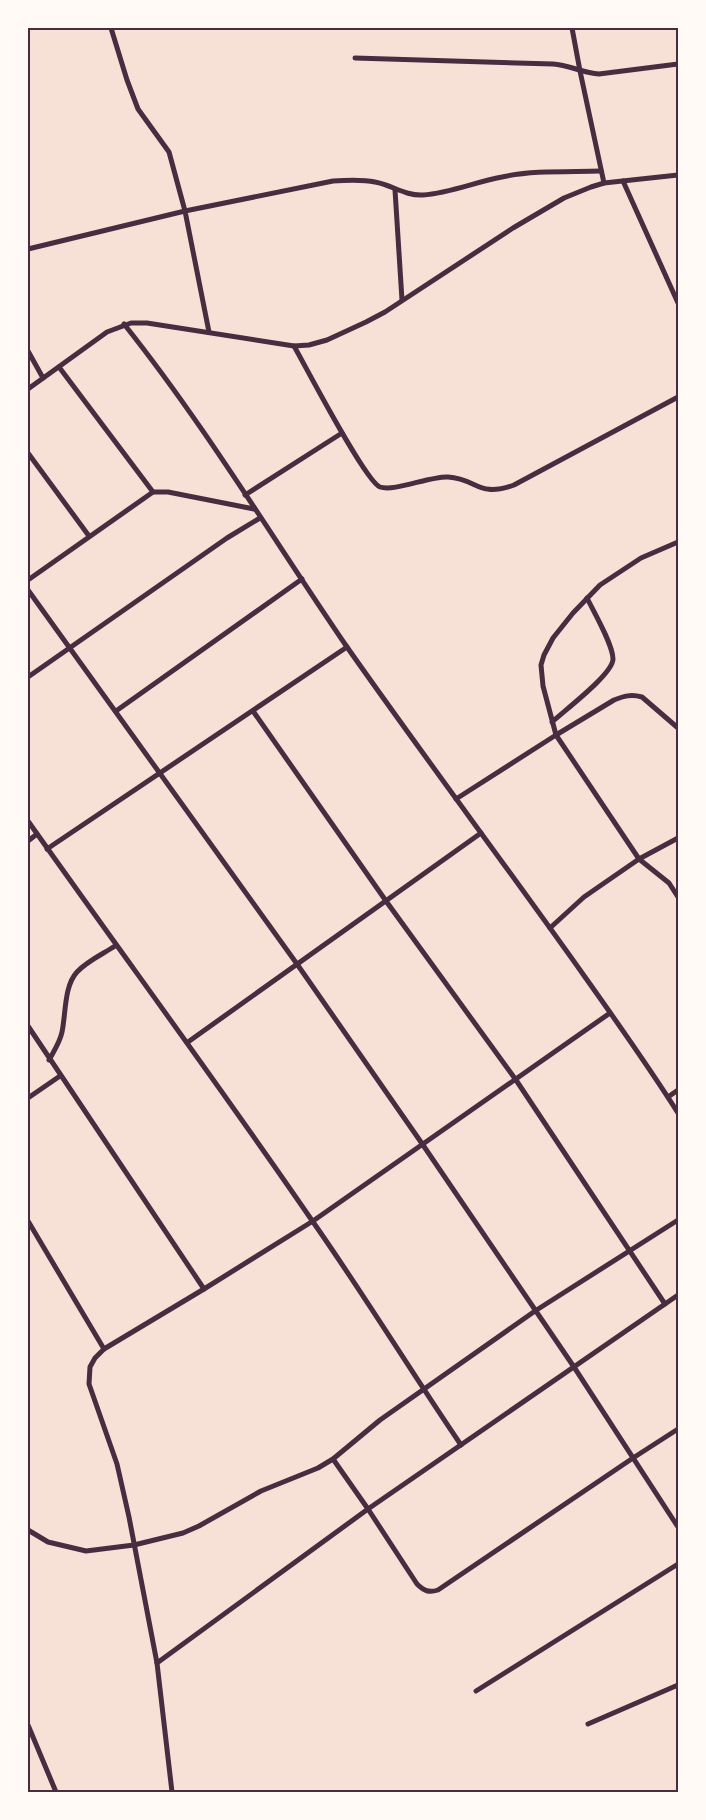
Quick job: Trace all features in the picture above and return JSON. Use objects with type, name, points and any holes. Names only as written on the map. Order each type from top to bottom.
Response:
[{"type":"street","points":[[111,28],[138,109],[169,152],[185,211],[209,332]]},
{"type":"street","points":[[572,28],[604,183]]},
{"type":"street","points":[[355,58],[553,64],[599,74],[678,64]]},
{"type":"street","points":[[28,249],[185,211],[333,181],[376,182],[408,194],[422,195],[503,176],[528,173],[601,171]]},
{"type":"street","points":[[28,389],[107,332],[124,324],[147,323],[294,346],[309,345],[344,333],[366,322],[513,228],[578,191],[604,183],[678,175]]},
{"type":"street","points":[[623,181],[678,303]]},
{"type":"street","points":[[396,190],[402,300]]},
{"type":"street","points":[[124,324],[172,387],[347,647],[550,928],[678,1113]]},
{"type":"street","points":[[294,346],[342,433],[370,478],[380,487],[438,477],[449,477],[482,489],[502,489],[514,485],[678,396]]},
{"type":"street","points":[[28,351],[43,378]]},
{"type":"street","points":[[59,367],[153,492]]},
{"type":"street","points":[[245,495],[342,433]]},
{"type":"street","points":[[28,453],[89,536]]},
{"type":"street","points":[[28,580],[153,492],[168,492],[254,509]]},
{"type":"street","points":[[28,677],[227,538],[260,518]]},
{"type":"street","points":[[678,542],[641,558],[600,585],[573,613],[553,638],[544,655],[542,665],[543,686],[556,735],[639,859],[669,884],[678,897]]},
{"type":"street","points":[[116,711],[302,579]]},
{"type":"street","points":[[28,590],[297,964],[423,1145],[574,1367],[678,1527]]},
{"type":"street","points":[[552,722],[603,677],[612,664],[612,653],[609,644],[587,598]]},
{"type":"street","points":[[48,849],[347,647]]},
{"type":"street","points":[[456,798],[614,700],[630,695],[642,697],[678,728]]},
{"type":"street","points":[[253,711],[386,901],[516,1080],[665,1304]]},
{"type":"street","points":[[28,821],[116,946],[188,1042],[313,1221],[460,1445]]},
{"type":"street","points":[[188,1042],[481,833]]},
{"type":"street","points":[[28,840],[37,834]]},
{"type":"street","points":[[550,928],[584,897],[639,859],[678,838]]},
{"type":"street","points":[[49,1060],[62,1033],[70,984],[73,978],[82,967],[116,946]]},
{"type":"street","points":[[172,1792],[158,1663],[134,1545],[117,1464],[89,1384],[90,1367],[94,1358],[104,1349],[313,1221],[610,1013]]},
{"type":"street","points":[[28,1026],[204,1289]]},
{"type":"street","points":[[28,1098],[60,1076]]},
{"type":"street","points":[[668,1096],[678,1090]]},
{"type":"street","points":[[28,1530],[48,1542],[86,1551],[134,1545],[183,1533],[199,1526],[262,1491],[305,1474],[332,1459],[365,1431],[535,1311],[678,1220]]},
{"type":"street","points":[[28,1222],[104,1349]]},
{"type":"street","points":[[158,1663],[368,1509],[678,1296]]},
{"type":"street","points":[[332,1459],[368,1509],[417,1584],[425,1591],[430,1592],[438,1590],[678,1429]]},
{"type":"street","points":[[476,1691],[678,1564]]},
{"type":"street","points":[[588,1724],[678,1685]]},
{"type":"street","points":[[28,1725],[56,1792]]}]
